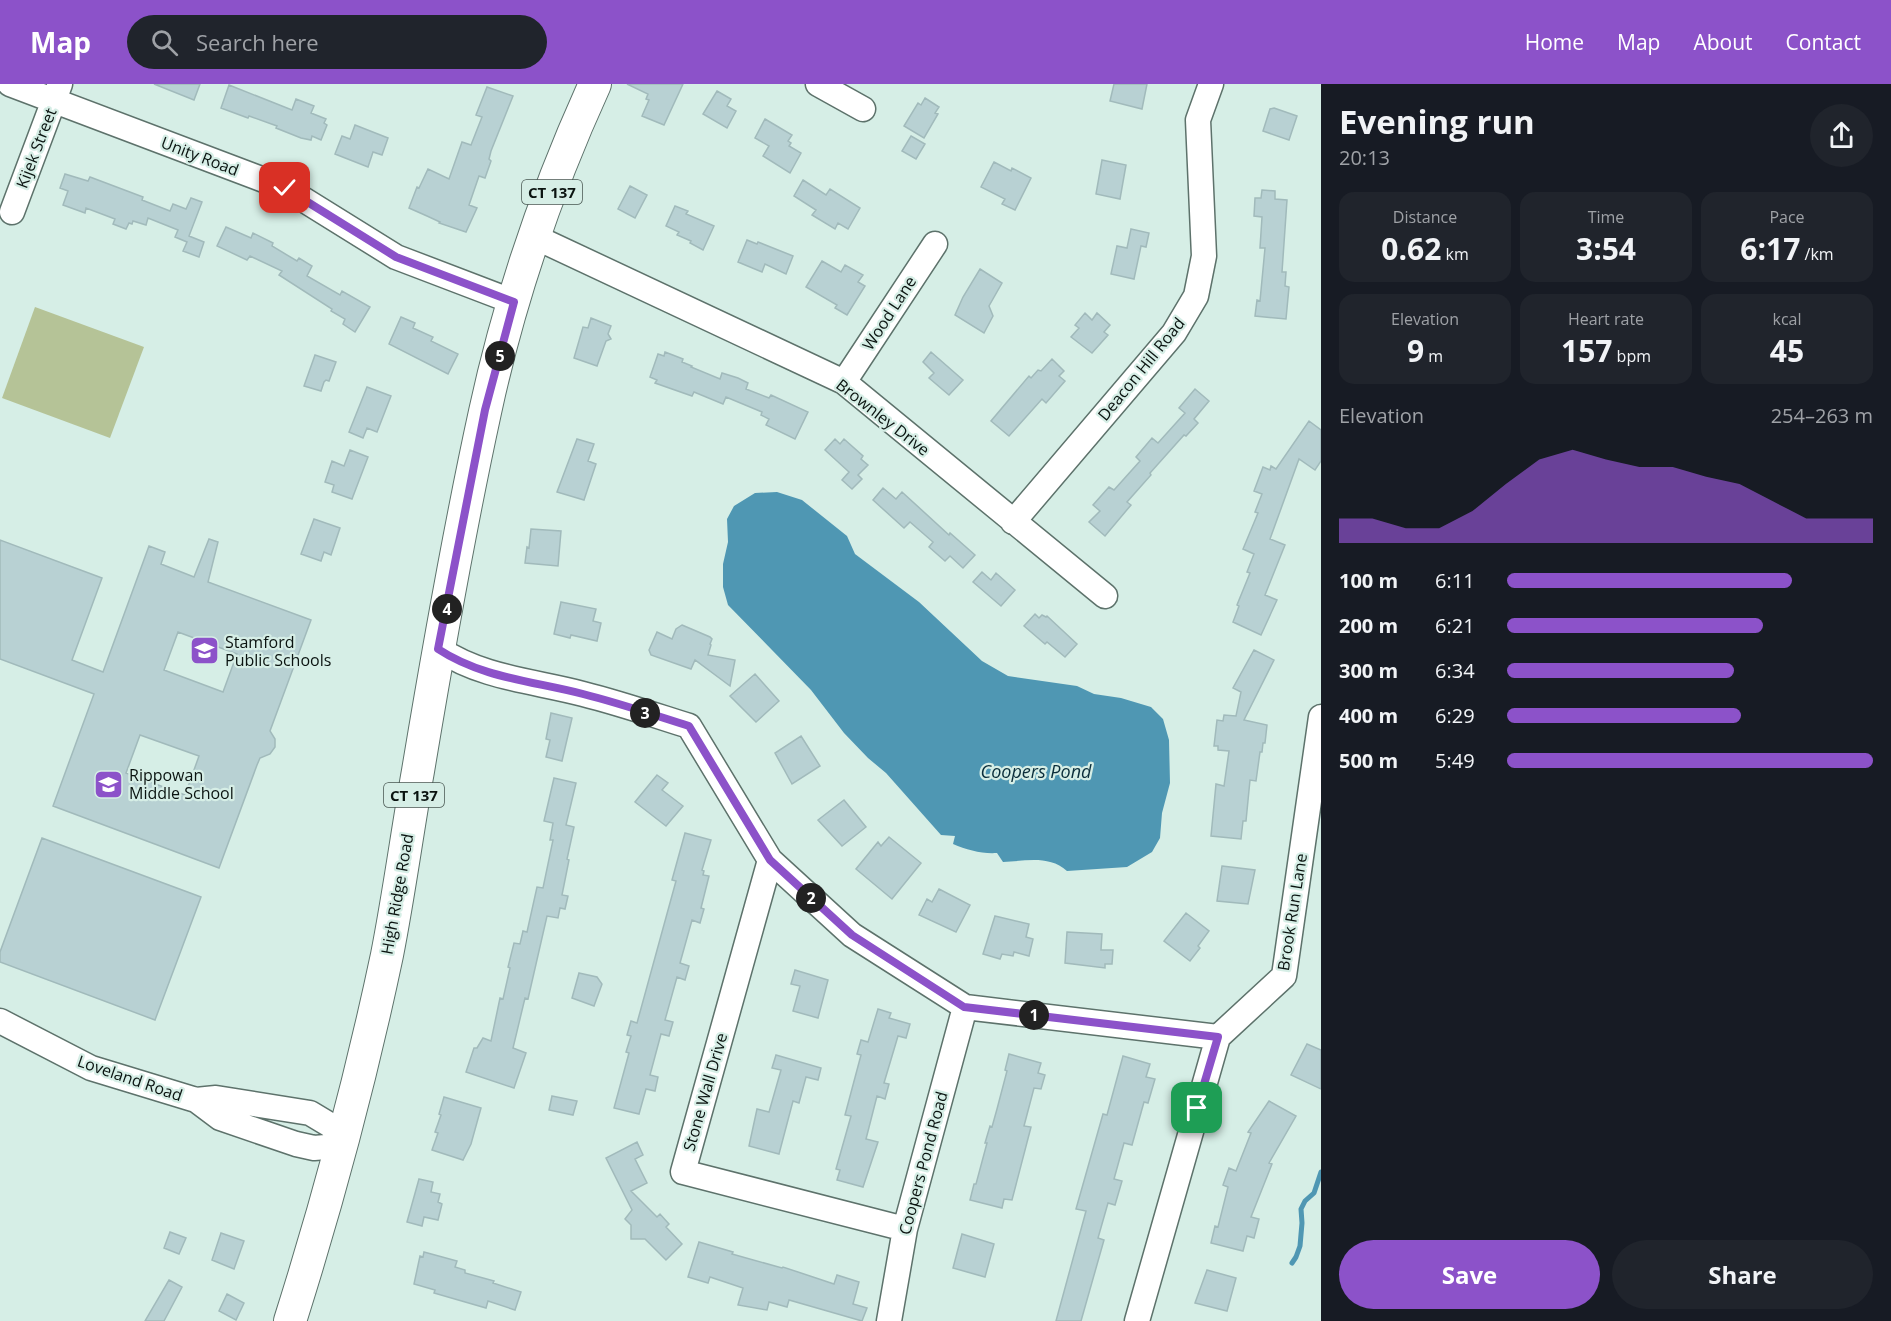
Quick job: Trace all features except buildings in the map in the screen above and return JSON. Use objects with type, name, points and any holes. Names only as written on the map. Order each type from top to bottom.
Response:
[{"type":"main road","name":"High Ridge Road","points":[[290,1321],[344,1139],[387,954],[438,649],[485,410],[514,302],[535,237],[579,118],[595,84]]},
{"type":"street","name":"Unity Road","points":[[10,84],[57,92],[285,188],[396,257],[514,302]]},
{"type":"street","points":[[818,84],[863,109]]},
{"type":"street","name":"Deacon Hill Road","points":[[1013,522],[1174,333],[1196,296],[1204,256],[1198,120],[1211,84]]},
{"type":"street","name":"Kijek Street","points":[[12,212],[57,92]]},
{"type":"street","name":"Brownley Drive","points":[[535,237],[843,382],[1105,596]]},
{"type":"street","name":"Wood Lane","points":[[843,382],[935,244]]},
{"type":"street","points":[[438,649],[459,662],[484,672],[584,694],[689,726],[770,860],[852,935],[964,1007],[1218,1037],[1137,1321]]},
{"type":"street","name":"Brook Run Lane","points":[[1218,1037],[1284,976],[1321,717]]},
{"type":"street","name":"Stone Wall Drive","points":[[770,860],[683,1172],[905,1229]]},
{"type":"street","name":"Coopers Pond Road","points":[[889,1321],[905,1229],[964,1007]]},
{"type":"street","name":"Loveland Road","points":[[0,1021],[91,1068],[196,1100],[220,1118],[301,1146],[314,1149],[326,1147],[344,1139],[330,1125],[310,1113],[216,1098],[196,1100]]},
{"type":"green space","points":[[35,307],[144,347],[110,438],[2,398]]},
{"type":"water","name":"Coopers Pond","points":[[777,492],[802,500],[847,536],[855,554],[919,602],[982,661],[1008,676],[1077,686],[1094,694],[1121,698],[1151,707],[1163,719],[1169,740],[1170,783],[1162,813],[1160,838],[1152,852],[1127,867],[1067,871],[1045,861],[1003,862],[997,853],[964,848],[953,844],[955,836],[941,835],[886,773],[844,733],[811,690],[728,605],[723,587],[723,564],[728,542],[727,519],[734,506],[755,493]]},
{"type":"waterway","points":[[1292,1263],[1300,1246],[1301,1209],[1305,1201],[1314,1193],[1321,1172]]},
{"type":"place","name":"Stamford Public Schools","points":[[204,651]]},
{"type":"place","name":"Rippowan Middle School","points":[[108,784]]},
{"type":"route","points":[[285,188],[396,257],[514,302],[485,410],[438,649],[484,672],[584,694],[689,726],[770,860],[852,935],[964,1007],[1218,1037],[1197,1108]]}]
